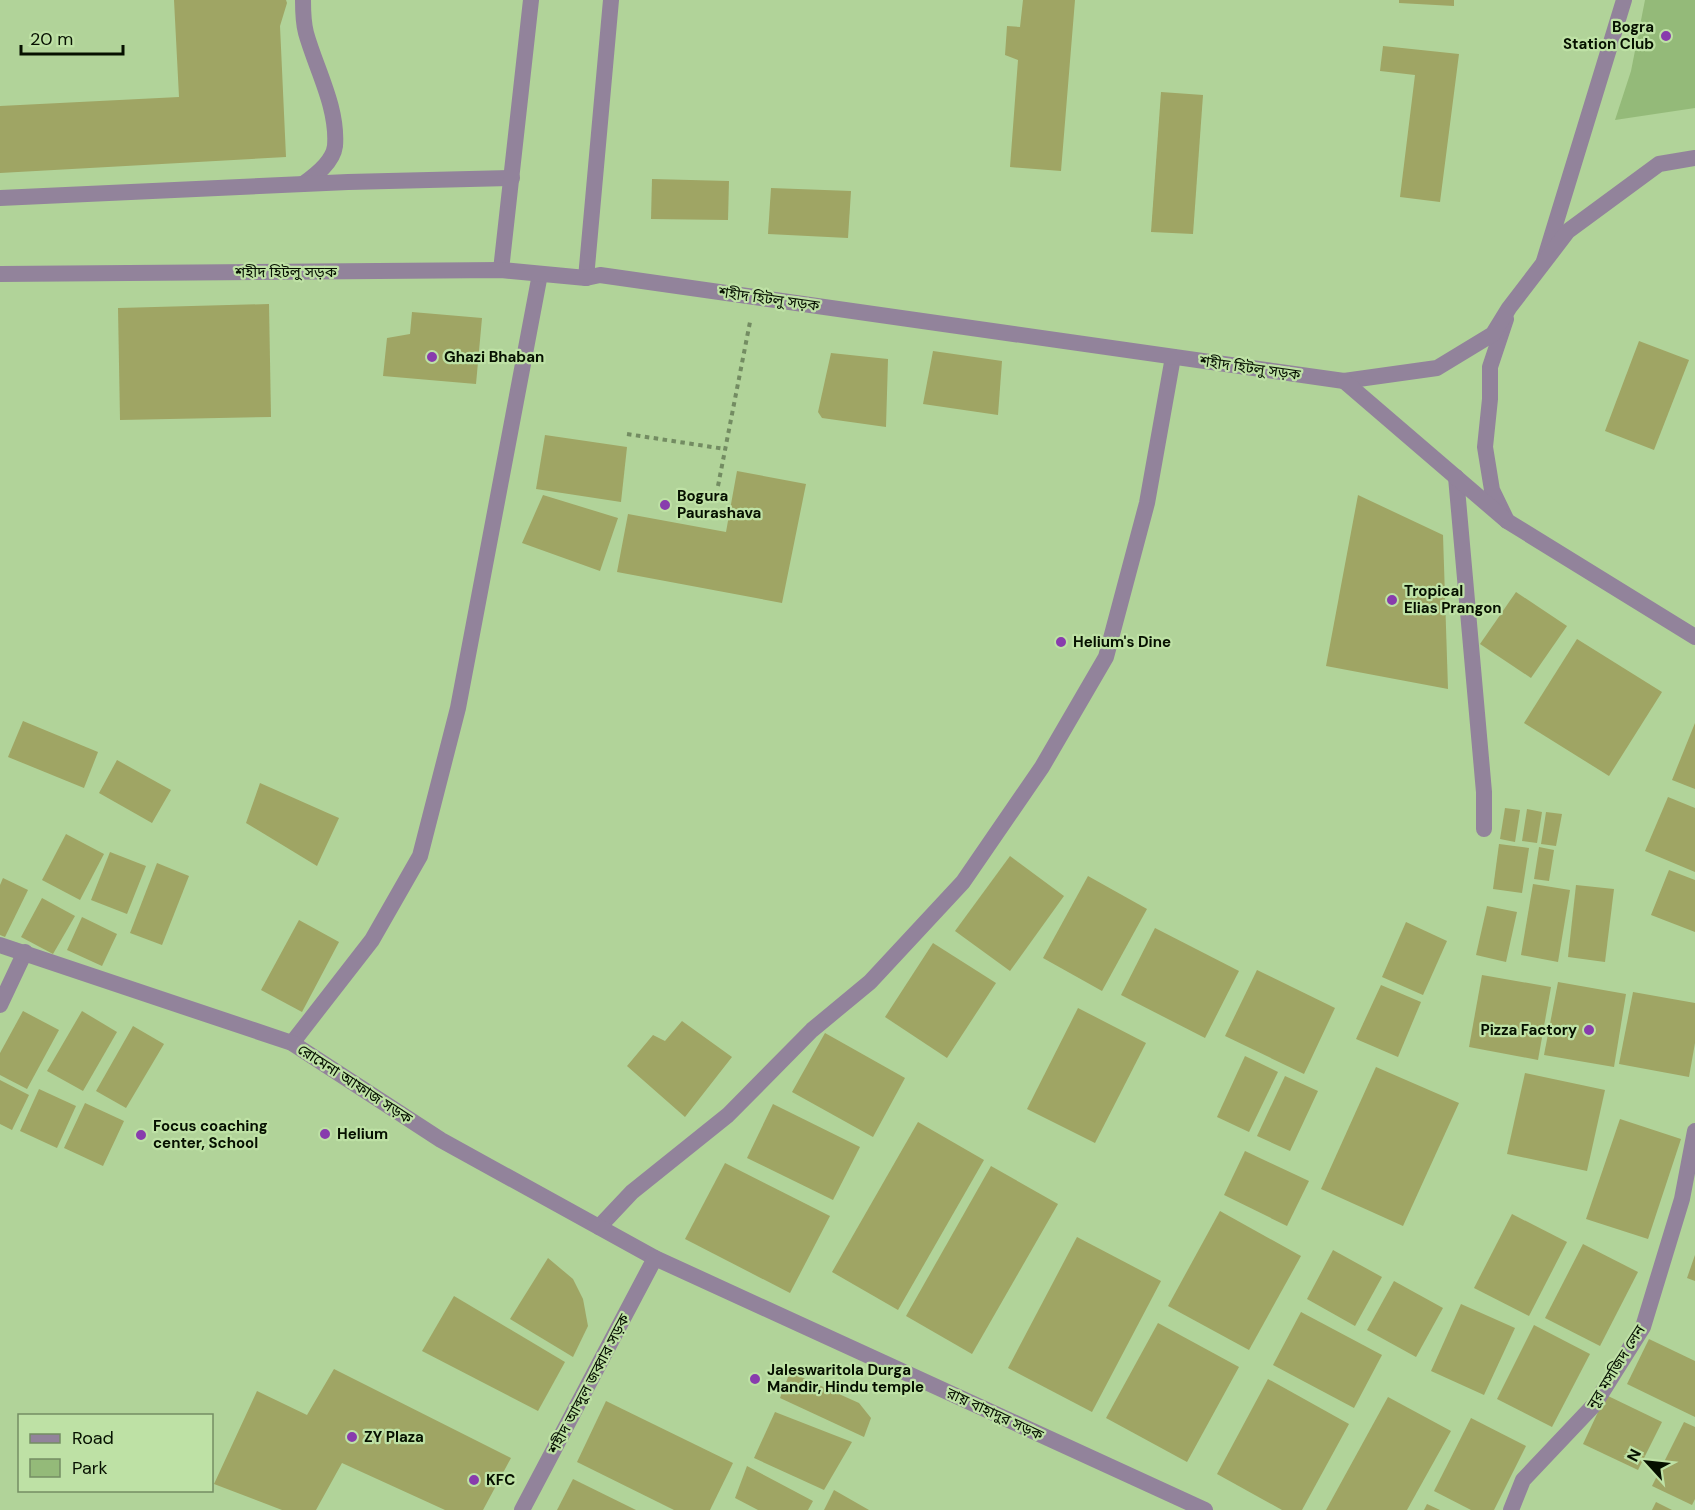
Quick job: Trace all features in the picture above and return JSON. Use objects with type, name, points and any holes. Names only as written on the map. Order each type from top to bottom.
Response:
[{"type":"street","points":[[303,0],[305,30],[323,81],[332,118],[335,147],[322,171],[303,184]]},
{"type":"street","points":[[501,270],[531,0]]},
{"type":"street","points":[[586,278],[611,0]]},
{"type":"street","points":[[1543,265],[1624,0]]},
{"type":"street","points":[[1507,521],[1492,490],[1485,447],[1490,399],[1490,367],[1509,308],[1568,231],[1659,164],[1695,158]]},
{"type":"street","points":[[0,198],[303,184],[512,178]]},
{"type":"street","name":"শহীদ হিটলু সড়ক","points":[[0,274],[501,270],[586,278],[600,275],[1344,381],[1437,368],[1493,334],[1509,308]]},
{"type":"street","points":[[292,1043],[372,940],[420,856],[458,708],[540,274]]},
{"type":"street","points":[[599,1227],[632,1192],[728,1115],[812,1030],[870,982],[963,882],[1042,766],[1106,657],[1147,503],[1173,357]]},
{"type":"street","points":[[1344,381],[1507,521],[1695,637]]},
{"type":"street","points":[[1456,477],[1484,792],[1484,829]]},
{"type":"street","name":"রোমেনা আফাজ সড়ক","points":[[0,945],[292,1043],[441,1140],[655,1258]]},
{"type":"street","points":[[0,1005],[25,952]]},
{"type":"street","name":"নূর মসজিদ লেন","points":[[1511,1510],[1523,1480],[1594,1405],[1643,1327],[1682,1198],[1695,1131]]},
{"type":"street","name":"শহীদ আব্দুল জব্বার সড়ক","points":[[522,1510],[655,1258]]},
{"type":"street","name":"রায় বাহাদুর সড়ক","points":[[655,1258],[1205,1510]]},
{"type":"path","points":[[718,486],[755,297]]},
{"type":"path","points":[[627,434],[725,449]]},
{"type":"green space","name":"Bogra Station Club","points":[[1645,0],[1695,0],[1695,108],[1615,120],[1631,71]]},
{"type":"building","points":[[174,0],[286,0],[280,26],[286,157],[0,173],[0,106],[179,97]]},
{"type":"building","points":[[1023,0],[1075,0],[1061,171],[1010,167],[1018,60],[1005,55],[1007,26],[1020,27]]},
{"type":"building","points":[[1399,0],[1454,0],[1454,6],[1399,3]]},
{"type":"building","points":[[1383,46],[1459,54],[1440,202],[1400,197],[1415,75],[1380,71]]},
{"type":"building","points":[[1161,92],[1203,95],[1193,234],[1151,232]]},
{"type":"building","points":[[652,179],[729,181],[728,220],[651,219]]},
{"type":"building","points":[[771,188],[851,191],[848,238],[768,234]]},
{"type":"building","points":[[269,304],[271,417],[120,420],[118,308]]},
{"type":"building","name":"Ghazi Bhaban","points":[[412,312],[482,318],[476,384],[383,376],[387,338],[410,334]]},
{"type":"building","points":[[1639,341],[1689,360],[1654,450],[1605,431]]},
{"type":"building","points":[[933,351],[1002,361],[998,415],[923,404]]},
{"type":"building","points":[[831,353],[888,359],[886,427],[822,418],[818,412]]},
{"type":"building","points":[[545,435],[627,447],[621,502],[536,489]]},
{"type":"building","points":[[737,471],[806,484],[782,603],[617,572],[628,514],[726,532]]},
{"type":"building","points":[[543,495],[618,518],[600,571],[522,543]]},
{"type":"building","name":"Tropical Elias Prangon","points":[[1358,495],[1443,535],[1448,689],[1326,666]]},
{"type":"building","points":[[1516,592],[1567,626],[1531,678],[1480,644]]},
{"type":"building","points":[[1577,639],[1662,692],[1609,776],[1524,723]]},
{"type":"building","points":[[23,721],[98,752],[84,788],[8,757]]},
{"type":"building","points":[[1695,723],[1695,789],[1672,780]]},
{"type":"building","points":[[117,760],[171,790],[152,823],[99,793]]},
{"type":"building","points":[[260,783],[339,818],[317,866],[246,823]]},
{"type":"building","points":[[1668,797],[1695,808],[1695,872],[1645,851]]},
{"type":"building","points":[[1505,808],[1520,810],[1515,842],[1500,839]]},
{"type":"building","points":[[1527,809],[1542,812],[1537,843],[1522,841]]},
{"type":"building","points":[[1546,812],[1562,814],[1556,846],[1541,844]]},
{"type":"building","points":[[66,834],[104,854],[80,900],[42,880]]},
{"type":"building","points":[[1499,844],[1529,848],[1522,893],[1493,889]]},
{"type":"building","points":[[1539,847],[1554,850],[1549,881],[1534,879]]},
{"type":"building","points":[[110,852],[146,866],[127,914],[91,900]]},
{"type":"building","points":[[1010,856],[1064,896],[1010,971],[955,931]]},
{"type":"building","points":[[157,863],[189,876],[162,945],[130,933]]},
{"type":"building","points":[[1669,870],[1695,880],[1695,932],[1651,915]]},
{"type":"building","points":[[1088,876],[1147,909],[1102,991],[1043,958]]},
{"type":"building","points":[[3,878],[28,890],[5,937],[0,935],[0,885]]},
{"type":"building","points":[[1533,884],[1570,890],[1558,962],[1521,955]]},
{"type":"building","points":[[1576,885],[1614,889],[1605,962],[1568,957]]},
{"type":"building","points":[[42,898],[75,916],[53,954],[21,937]]},
{"type":"building","points":[[1487,906],[1517,912],[1506,962],[1476,955]]},
{"type":"building","points":[[82,917],[117,934],[102,966],[67,950]]},
{"type":"building","points":[[299,920],[339,942],[302,1012],[261,990]]},
{"type":"building","points":[[1406,922],[1447,941],[1423,995],[1382,977]]},
{"type":"building","points":[[1155,928],[1239,971],[1205,1038],[1121,995]]},
{"type":"building","points":[[933,943],[996,983],[947,1058],[885,1017]]},
{"type":"building","points":[[1257,970],[1335,1008],[1304,1074],[1225,1036]]},
{"type":"building","points":[[1482,975],[1551,987],[1538,1060],[1469,1047]]},
{"type":"building","points":[[1558,982],[1626,994],[1614,1067],[1544,1055]]},
{"type":"building","points":[[1381,985],[1421,1002],[1398,1057],[1356,1039]]},
{"type":"building","points":[[1633,992],[1695,1003],[1695,1043],[1689,1077],[1619,1064]]},
{"type":"building","points":[[1078,1008],[1146,1043],[1095,1143],[1027,1109]]},
{"type":"building","points":[[23,1011],[59,1030],[27,1089],[0,1075],[0,1053]]},
{"type":"building","points":[[82,1011],[117,1032],[83,1091],[47,1071]]},
{"type":"building","points":[[682,1021],[732,1057],[685,1117],[627,1066],[653,1035],[665,1041]]},
{"type":"building","points":[[133,1026],[164,1044],[126,1108],[96,1091]]},
{"type":"building","points":[[825,1033],[905,1078],[873,1137],[792,1092]]},
{"type":"building","points":[[1245,1056],[1278,1072],[1249,1132],[1217,1117]]},
{"type":"building","points":[[1376,1067],[1459,1103],[1403,1226],[1321,1189]]},
{"type":"building","points":[[1525,1073],[1605,1090],[1587,1171],[1507,1154]]},
{"type":"building","points":[[1285,1076],[1318,1091],[1290,1151],[1257,1136]]},
{"type":"building","points":[[0,1080],[29,1095],[12,1130],[0,1124]]},
{"type":"building","points":[[39,1089],[76,1106],[57,1148],[20,1131]]},
{"type":"building","points":[[85,1103],[124,1121],[103,1166],[64,1148]]},
{"type":"building","points":[[773,1104],[860,1147],[833,1200],[747,1158]]},
{"type":"building","points":[[1620,1119],[1681,1139],[1648,1239],[1586,1219]]},
{"type":"building","points":[[918,1122],[984,1160],[898,1310],[832,1272]]},
{"type":"building","points":[[1245,1151],[1309,1181],[1287,1226],[1224,1195]]},
{"type":"building","points":[[725,1163],[830,1216],[790,1293],[685,1239]]},
{"type":"building","points":[[991,1166],[1058,1204],[972,1354],[906,1316]]},
{"type":"building","points":[[1220,1211],[1301,1256],[1249,1350],[1168,1306]]},
{"type":"building","points":[[1512,1214],[1567,1242],[1529,1316],[1474,1288]]},
{"type":"building","points":[[1077,1237],[1161,1281],[1092,1412],[1008,1368]]},
{"type":"building","points":[[1583,1244],[1638,1272],[1600,1346],[1545,1318]]},
{"type":"building","points":[[1333,1250],[1382,1277],[1355,1326],[1307,1299]]},
{"type":"building","points":[[1695,1255],[1695,1281],[1687,1278]]},
{"type":"building","points":[[548,1258],[573,1279],[583,1299],[588,1326],[573,1357],[510,1319]]},
{"type":"building","points":[[1394,1281],[1443,1308],[1416,1357],[1367,1330]]},
{"type":"building","points":[[454,1296],[565,1362],[538,1411],[422,1351]]},
{"type":"building","points":[[1461,1304],[1515,1328],[1484,1395],[1431,1371]]},
{"type":"building","points":[[1301,1312],[1382,1355],[1354,1408],[1273,1365]]},
{"type":"building","points":[[1158,1323],[1239,1367],[1187,1462],[1106,1418]]},
{"type":"building","points":[[1534,1325],[1590,1354],[1552,1427],[1497,1399]]},
{"type":"building","points":[[1649,1339],[1695,1361],[1695,1417],[1627,1384]]},
{"type":"building","name":"ZY Plaza","points":[[334,1369],[511,1458],[483,1510],[445,1510],[342,1463],[316,1510],[282,1510],[214,1484],[257,1391],[307,1415]]},
{"type":"building","points":[[790,1372],[859,1403],[871,1418],[864,1437],[780,1398]]},
{"type":"building","points":[[1268,1379],[1349,1424],[1302,1510],[1282,1510],[1217,1474]]},
{"type":"building","points":[[1606,1395],[1662,1422],[1638,1470],[1583,1444]]},
{"type":"building","points":[[1388,1397],[1451,1431],[1407,1510],[1326,1510]]},
{"type":"building","points":[[606,1401],[733,1463],[710,1510],[674,1510],[577,1462]]},
{"type":"building","points":[[775,1412],[852,1442],[824,1490],[754,1458]]},
{"type":"building","points":[[1471,1418],[1526,1446],[1494,1510],[1471,1510],[1434,1491]]},
{"type":"building","points":[[1684,1422],[1695,1427],[1695,1499],[1692,1505],[1652,1486]]},
{"type":"building","points":[[747,1466],[813,1501],[808,1510],[758,1510],[735,1498]]},
{"type":"building","points":[[573,1479],[636,1510],[557,1510]]},
{"type":"building","points":[[834,1490],[869,1510],[824,1510]]},
{"type":"building","points":[[1656,1502],[1672,1510],[1652,1510]]},
{"type":"building","points":[[1427,1504],[1440,1510],[1424,1510]]},
{"type":"place","name":"Bogra Station Club","points":[[1666,36]]},
{"type":"place","name":"Ghazi Bhaban","points":[[432,357]]},
{"type":"place","name":"Bogura Paurashava","points":[[665,505]]},
{"type":"place","name":"Tropical Elias Prangon","points":[[1392,600]]},
{"type":"place","name":"Helium's Dine","points":[[1061,642]]},
{"type":"place","name":"Pizza Factory","points":[[1589,1030]]},
{"type":"place","name":"Helium","points":[[325,1134]]},
{"type":"place","name":"Focus coaching center, School","points":[[141,1135]]},
{"type":"place","name":"Jaleswaritola Durga Mandir, Hindu temple","points":[[755,1379]]},
{"type":"place","name":"ZY Plaza","points":[[352,1437]]},
{"type":"place","name":"KFC","points":[[474,1480]]}]
